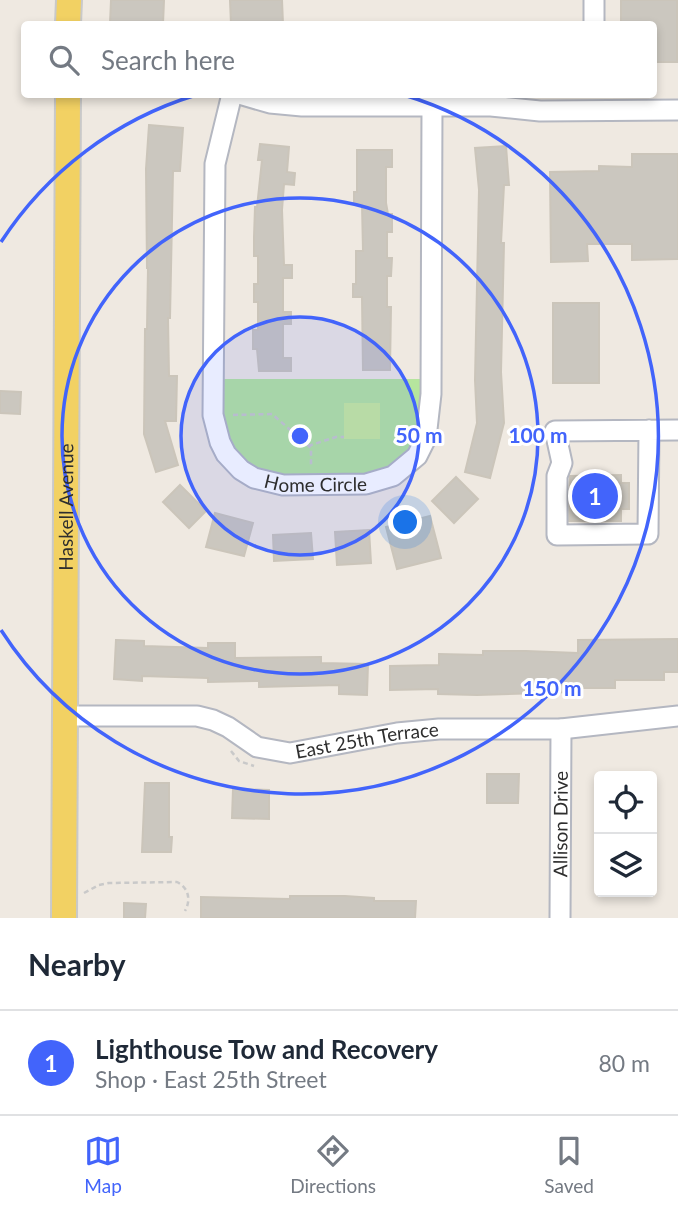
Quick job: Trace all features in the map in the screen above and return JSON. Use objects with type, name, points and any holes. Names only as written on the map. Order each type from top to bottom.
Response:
[{"type":"main road","points":[[68,21],[69,0]]},
{"type":"main road","name":"Haskell Avenue","points":[[64,918],[68,98]]},
{"type":"street","points":[[594,0],[594,21]]},
{"type":"street","name":"Home Circle","points":[[231,98],[215,164],[213,415],[220,442],[231,460],[254,478],[283,485],[378,482],[405,468],[417,456],[426,438],[431,394],[432,106]]},
{"type":"street","points":[[253,98],[270,103],[302,106],[491,106],[540,111],[594,103],[678,110]]},
{"type":"street","points":[[649,430],[648,534],[557,535],[556,476],[562,463],[555,431],[649,430],[678,430]]},
{"type":"street","name":"East 25th Terrace","points":[[65,716],[197,716],[230,728],[257,747],[290,753],[397,733],[439,729],[561,729],[678,716]]},
{"type":"street","name":"Allison Drive","points":[[560,918],[561,729]]},
{"type":"path","points":[[229,415],[272,414],[311,448],[312,469]]},
{"type":"path","points":[[308,446],[344,437]]},
{"type":"path","points":[[230,728],[229,748],[239,761],[247,765],[263,766]]},
{"type":"path","points":[[81,895],[99,885],[109,883],[177,883],[182,885],[189,896],[185,911]]},
{"type":"green space","points":[[223,379],[421,379],[418,431],[411,447],[400,458],[387,468],[372,474],[292,476],[265,471],[242,458],[229,438],[223,413]]},
{"type":"green space","points":[[344,403],[380,403],[380,439],[344,439]]},
{"type":"building","points":[[111,0],[164,0],[163,21],[110,21]]},
{"type":"building","points":[[230,0],[282,0],[283,21],[231,21]]},
{"type":"building","points":[[621,0],[677,0],[677,62],[657,62],[657,21],[621,21]]},
{"type":"building","points":[[149,125],[183,128],[180,171],[173,171],[168,318],[169,376],[177,376],[176,421],[165,421],[178,465],[156,472],[144,434],[148,268],[146,169]]},
{"type":"building","points":[[260,144],[289,147],[287,172],[295,173],[294,185],[284,184],[282,210],[284,265],[292,265],[292,278],[283,278],[283,312],[291,312],[291,324],[283,324],[283,358],[291,358],[291,371],[259,371],[257,349],[253,349],[253,330],[258,330],[258,302],[254,302],[254,284],[258,284],[258,256],[254,256],[254,237],[255,207],[262,160],[258,160]]},
{"type":"building","points":[[506,146],[509,185],[504,185],[501,243],[504,243],[501,372],[504,423],[490,478],[465,472],[477,423],[475,380],[479,190],[475,148]]},
{"type":"building","points":[[357,150],[392,150],[392,167],[386,167],[386,203],[388,214],[392,214],[392,232],[387,232],[387,258],[392,258],[391,276],[387,276],[387,307],[391,307],[390,370],[363,370],[362,297],[353,297],[353,284],[356,284],[356,251],[363,251],[362,204],[354,204],[354,192],[357,192]]},
{"type":"building","points":[[632,154],[678,154],[678,259],[632,260],[632,244],[587,244],[588,261],[551,262],[550,172],[599,171],[599,166],[632,167]]},
{"type":"building","points":[[553,303],[599,303],[599,383],[553,383]]},
{"type":"building","points":[[0,391],[21,392],[20,414],[0,413]]},
{"type":"building","points":[[621,475],[621,483],[629,483],[629,509],[621,509],[621,521],[569,521],[570,476]]},
{"type":"building","points":[[456,477],[478,499],[454,523],[432,501]]},
{"type":"building","points":[[180,485],[206,511],[189,528],[163,502]]},
{"type":"building","points":[[215,513],[253,523],[244,556],[206,547]]},
{"type":"building","points":[[430,516],[441,558],[397,569],[386,527]]},
{"type":"building","points":[[369,530],[371,563],[337,565],[335,532]]},
{"type":"building","points":[[311,533],[313,559],[274,561],[273,535]]},
{"type":"building","points":[[678,639],[678,672],[664,672],[664,680],[615,680],[615,688],[573,688],[573,692],[477,695],[438,694],[438,689],[390,690],[390,666],[439,665],[439,654],[483,655],[483,651],[578,653],[578,640]]},
{"type":"building","points":[[116,640],[144,641],[144,646],[208,648],[208,643],[235,643],[235,658],[321,657],[321,663],[368,664],[367,695],[339,694],[339,685],[259,687],[259,681],[208,682],[208,678],[142,676],[142,681],[114,679]]},
{"type":"building","points":[[487,774],[519,774],[518,803],[487,803]]},
{"type":"building","points":[[145,783],[169,783],[171,852],[142,852]]},
{"type":"building","points":[[233,789],[269,790],[269,819],[232,818]]},
{"type":"building","points":[[290,896],[345,896],[374,898],[374,901],[416,901],[415,918],[201,918],[201,897],[290,899]]},
{"type":"building","points":[[124,903],[146,904],[145,918],[124,918]]},
{"type":"place","name":"Lighthouse Tow and Recovery","points":[[595,496]]}]
